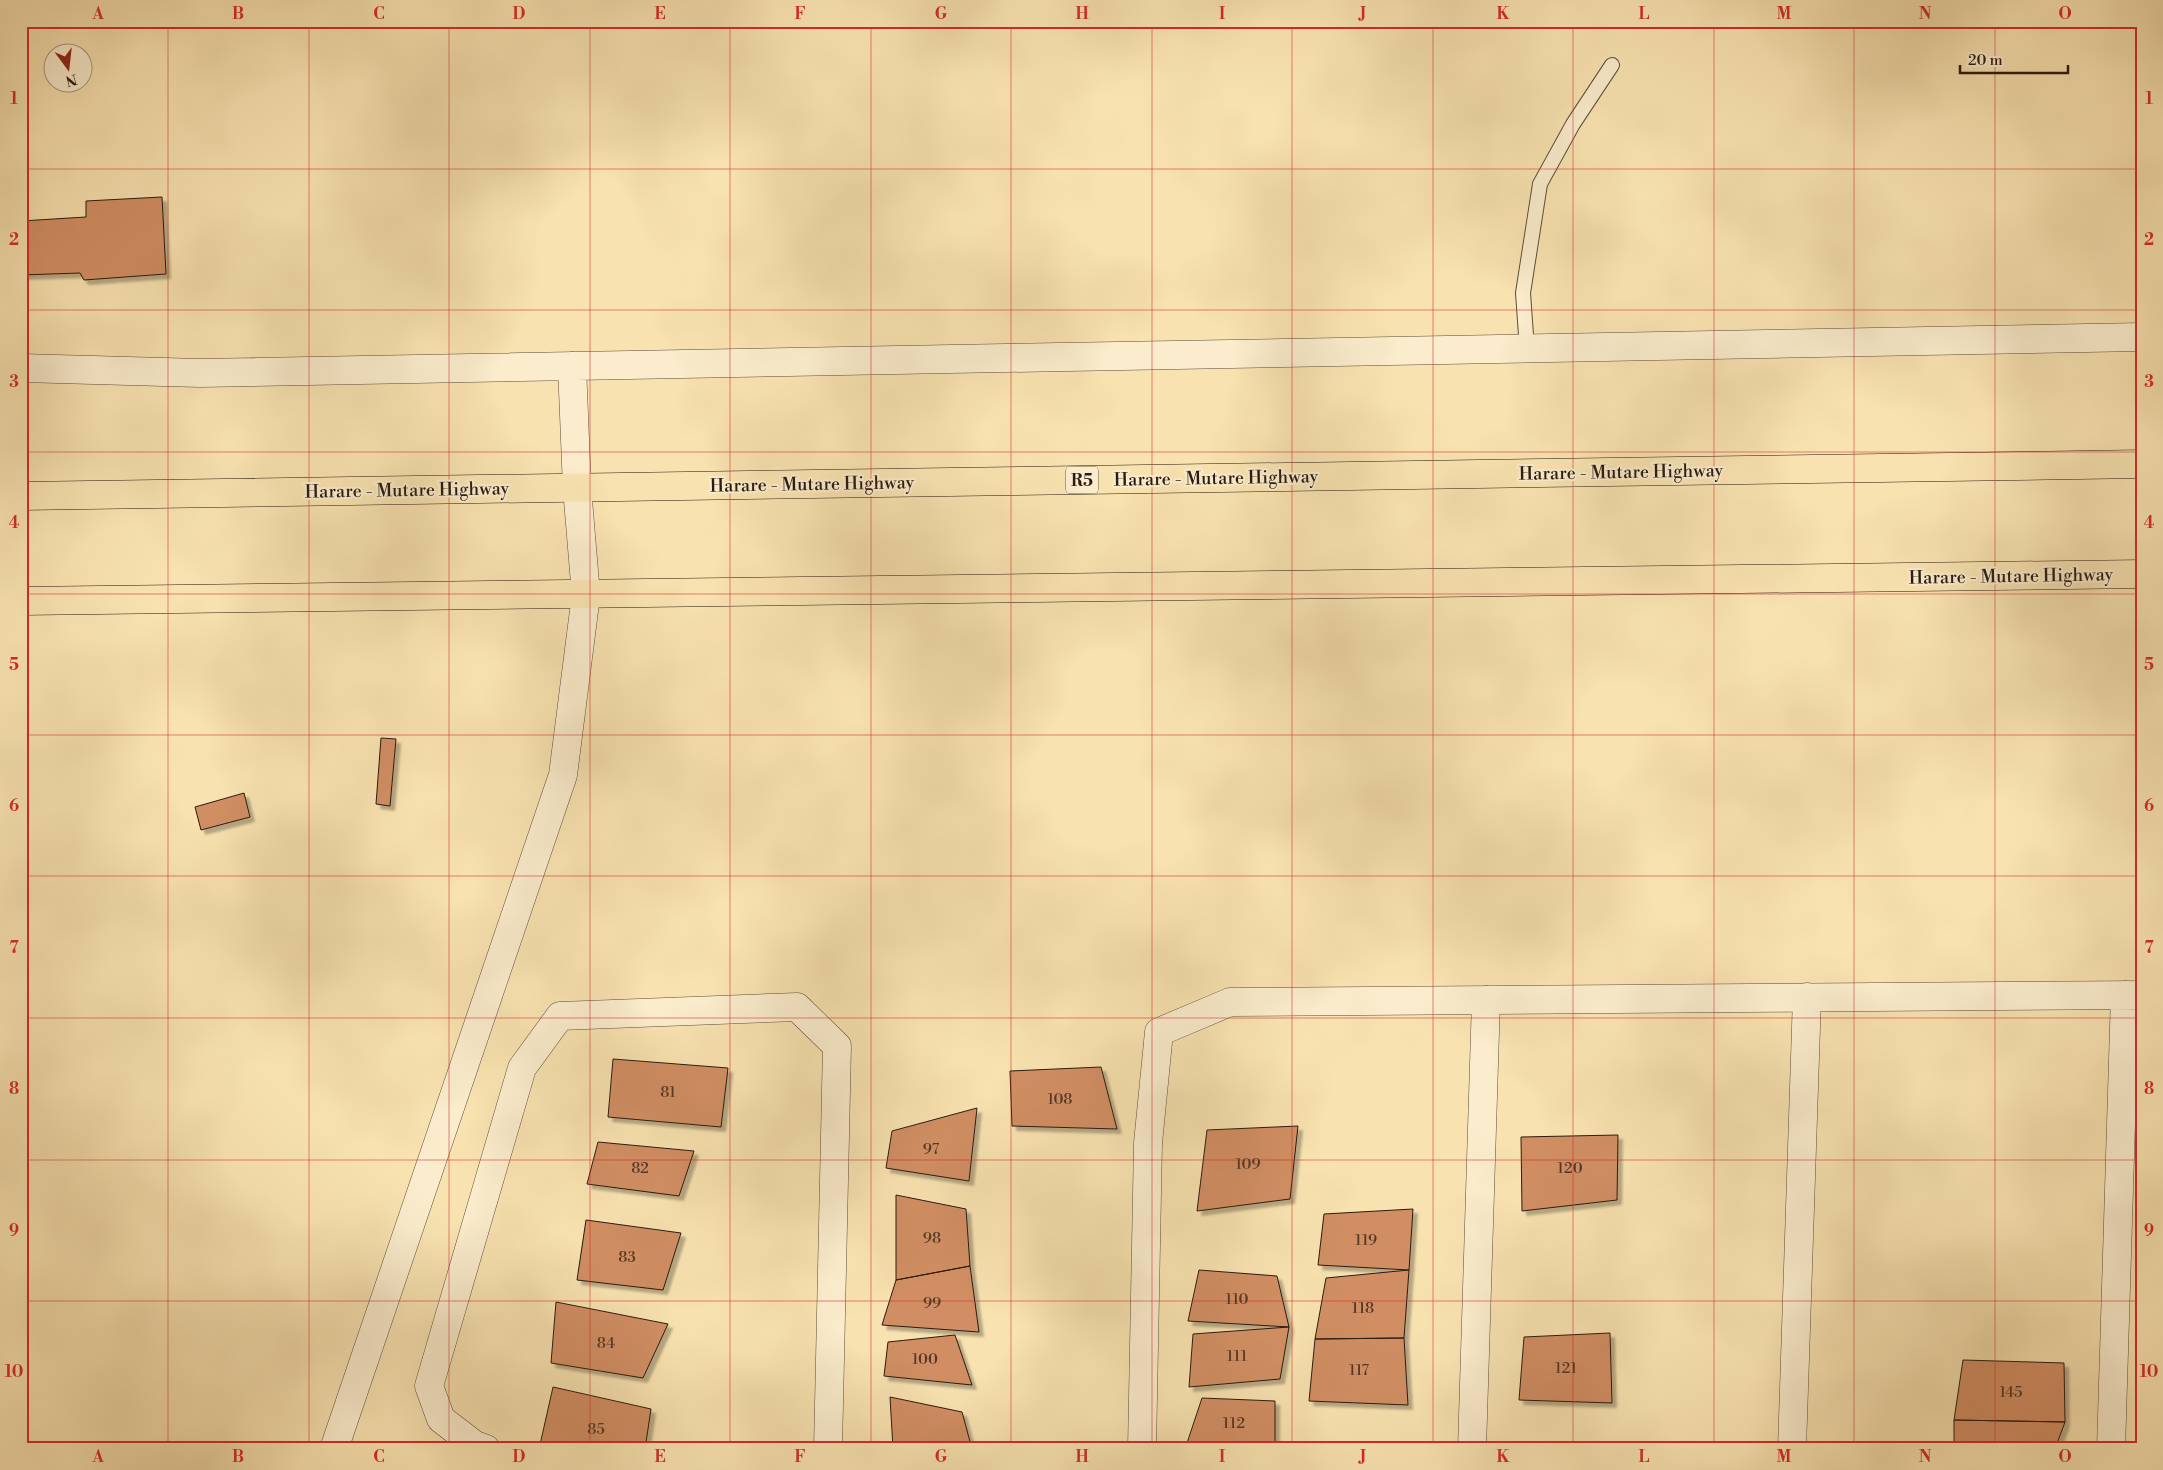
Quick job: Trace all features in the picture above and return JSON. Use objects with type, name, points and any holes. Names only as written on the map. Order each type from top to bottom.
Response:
[{"type":"highway","name":"Harare - Mutare Highway","points":[[21,496],[2142,464]]},
{"type":"highway","name":"Harare - Mutare Highway","points":[[21,601],[2142,574]]},
{"type":"street","points":[[21,368],[200,372],[2142,337]]},
{"type":"street","points":[[334,1449],[563,775],[586,595],[577,488],[572,366]]},
{"type":"street","points":[[1142,1449],[1148,1143],[1159,1032],[1230,1002],[2133,995],[2111,1449]]},
{"type":"street","points":[[1792,1449],[1807,997]]},
{"type":"street","points":[[1472,1449],[1486,1000]]},
{"type":"street","points":[[486,1449],[475,1445],[441,1419],[429,1386],[522,1068],[560,1016],[797,1007],[837,1046],[828,1449]]},
{"type":"lane","points":[[1527,349],[1523,293],[1540,184],[1573,124],[1612,65]]},
{"type":"building","points":[[162,197],[166,274],[84,280],[80,273],[21,275],[21,221],[86,217],[86,201]]},
{"type":"building","points":[[381,738],[396,739],[390,806],[376,804]]},
{"type":"building","points":[[244,793],[250,817],[201,830],[195,807]]},
{"type":"building","points":[[613,1059],[728,1068],[721,1127],[608,1117]]},
{"type":"building","points":[[1101,1067],[1117,1129],[1012,1126],[1010,1071]]},
{"type":"building","points":[[977,1108],[969,1181],[886,1168],[892,1131]]},
{"type":"building","points":[[1298,1126],[1290,1199],[1197,1211],[1207,1130]]},
{"type":"building","points":[[1618,1135],[1617,1200],[1522,1211],[1521,1137]]},
{"type":"building","points":[[598,1142],[694,1151],[679,1196],[587,1184]]},
{"type":"building","points":[[896,1195],[966,1209],[970,1266],[896,1280]]},
{"type":"building","points":[[1413,1209],[1409,1270],[1318,1265],[1324,1214]]},
{"type":"building","points":[[586,1220],[681,1233],[663,1290],[577,1280]]},
{"type":"building","points":[[970,1266],[979,1332],[882,1325],[896,1280]]},
{"type":"building","points":[[1199,1270],[1277,1276],[1289,1327],[1188,1321]]},
{"type":"building","points":[[1409,1270],[1404,1338],[1315,1339],[1326,1278]]},
{"type":"building","points":[[556,1302],[668,1324],[643,1378],[551,1363]]},
{"type":"building","points":[[1289,1327],[1280,1379],[1189,1387],[1193,1334]]},
{"type":"building","points":[[1610,1333],[1612,1403],[1519,1400],[1524,1337]]},
{"type":"building","points":[[955,1335],[972,1385],[884,1376],[888,1342]]},
{"type":"building","points":[[1404,1338],[1408,1405],[1309,1401],[1315,1339]]},
{"type":"building","points":[[1963,1360],[2064,1363],[2065,1422],[1954,1420]]},
{"type":"building","points":[[553,1387],[651,1409],[645,1449],[539,1449]]},
{"type":"building","points":[[890,1397],[962,1412],[972,1449],[893,1449]]},
{"type":"building","points":[[1202,1398],[1275,1401],[1275,1445],[1245,1449],[1185,1449]]},
{"type":"building","points":[[1954,1420],[2065,1422],[2055,1449],[1954,1449]]}]
